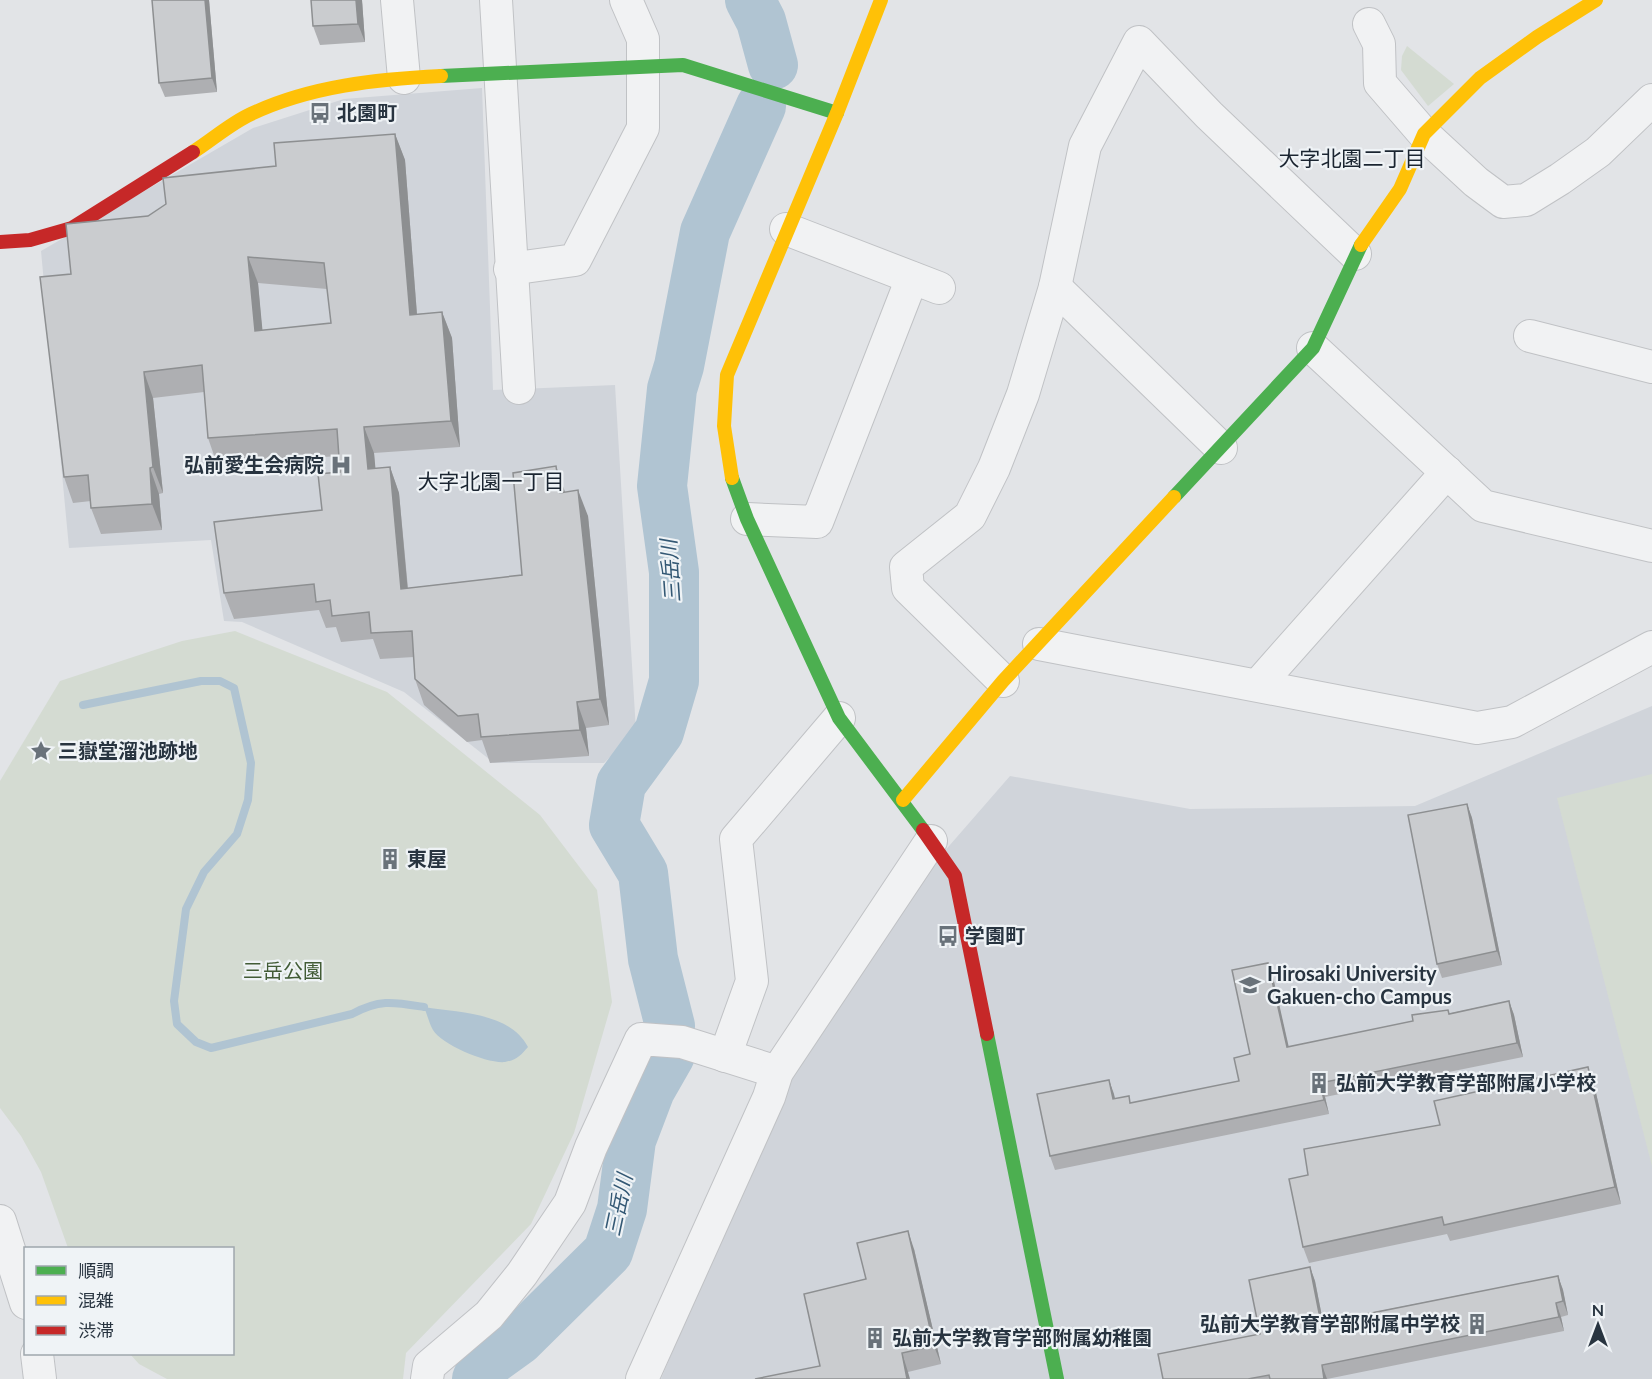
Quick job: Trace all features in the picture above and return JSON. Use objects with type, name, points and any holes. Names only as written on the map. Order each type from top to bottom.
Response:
[{"type":"street","points":[[397,0],[404,78]]},
{"type":"street","points":[[496,0],[510,269],[519,388]]},
{"type":"street","points":[[510,269],[574,260],[643,128],[643,39],[626,0]]},
{"type":"street","points":[[881,0],[837,113],[786,229],[727,375],[723,426],[732,478],[747,519],[839,718],[886,782],[903,800],[955,876],[1057,1379]]},
{"type":"street","points":[[903,800],[972,721],[1003,681],[1039,645],[1313,348],[1355,254],[1400,189],[1424,134],[1480,78],[1537,37],[1596,0]]},
{"type":"street","points":[[1369,24],[1379,44],[1380,83],[1424,134],[1493,197],[1503,202],[1526,200],[1598,152],[1652,100]]},
{"type":"street","points":[[1003,681],[908,588],[906,567],[970,516],[994,468],[1023,394],[1054,288],[1085,146],[1139,42],[1209,115],[1355,254]]},
{"type":"street","points":[[0,242],[30,240],[72,228],[114,204],[251,114],[320,90],[404,78],[642,64],[682,64],[837,113]]},
{"type":"street","points":[[747,519],[817,522],[926,283],[786,229]]},
{"type":"street","points":[[1054,288],[1221,448]]},
{"type":"street","points":[[1530,336],[1652,367]]},
{"type":"street","points":[[1313,348],[1483,506],[1652,546]]},
{"type":"street","points":[[1258,685],[1446,472]]},
{"type":"street","points":[[1039,645],[1478,728],[1512,722],[1652,647]]},
{"type":"street","points":[[725,1056],[752,981],[736,839],[839,718]]},
{"type":"street","points":[[642,1379],[769,1097],[777,1072],[931,841]]},
{"type":"street","points":[[427,1379],[429,1366],[489,1315],[502,1299],[570,1203],[591,1147],[641,1038],[682,1042],[777,1072]]},
{"type":"street","points":[[0,1221],[24,1297]]},
{"type":"street","points":[[37,1355],[40,1379]]},
{"type":"shaded area","name":"弘前愛生会病院","points":[[482,88],[493,390],[615,385],[636,731],[604,763],[494,763],[404,692],[242,622],[224,621],[211,540],[69,548],[41,251],[253,128],[344,99]]},
{"type":"shaded area","name":"Hirosaki University Gakuen-cho Campus","points":[[1652,706],[1652,1379],[661,1379],[787,1078],[909,892],[1010,776],[1190,809],[1415,806]]},
{"type":"green space","points":[[1407,46],[1454,84],[1428,106],[1401,70],[1402,56]]},
{"type":"green space","name":"三岳公園","points":[[235,631],[387,692],[540,815],[597,890],[612,1002],[574,1133],[531,1224],[406,1353],[403,1379],[167,1379],[139,1364],[131,1355],[234,1355],[234,1247],[68,1247],[41,1172],[21,1136],[0,1108],[0,781],[60,681],[182,641]]},
{"type":"green space","points":[[1652,774],[1652,1166],[1557,798]]},
{"type":"water","points":[[424,1007],[468,1013],[496,1021],[520,1035],[528,1047],[518,1057],[505,1062],[477,1057],[438,1036],[433,1030]]},
{"type":"building","points":[[152,0],[205,0],[212,78],[159,83]]},
{"type":"building","points":[[311,0],[356,0],[358,24],[313,26]]},
{"type":"building","points":[[395,134],[410,315],[442,312],[451,421],[364,427],[368,469],[390,467],[401,589],[522,575],[513,473],[556,466],[560,493],[578,490],[600,699],[577,702],[580,730],[481,737],[478,714],[458,716],[415,679],[412,631],[371,633],[369,612],[332,616],[330,600],[316,602],[314,584],[224,593],[214,522],[322,510],[318,474],[340,472],[337,429],[208,438],[202,365],[144,372],[153,467],[150,468],[152,504],[91,508],[88,475],[64,477],[40,277],[71,274],[66,224],[148,216],[166,204],[163,178],[276,166],[274,143]],"holes":[[[248,257],[324,263],[331,323],[255,331]]]},
{"type":"building","points":[[1467,804],[1497,951],[1437,964],[1408,815]]},
{"type":"building","name":"弘前大学教育学部附属小学校","points":[[1268,963],[1287,1047],[1413,1021],[1412,1015],[1448,1010],[1449,1014],[1509,1001],[1517,1043],[1320,1083],[1324,1100],[1050,1156],[1037,1094],[1109,1080],[1113,1099],[1129,1096],[1130,1103],[1239,1081],[1234,1058],[1250,1054],[1232,970]]},
{"type":"building","points":[[1588,1067],[1615,1187],[1444,1225],[1442,1217],[1303,1247],[1289,1179],[1308,1175],[1304,1149],[1440,1125],[1434,1101]]},
{"type":"building","name":"弘前大学教育学部附属幼稚園","points":[[908,1231],[934,1346],[902,1353],[907,1379],[755,1379],[820,1366],[804,1294],[866,1279],[857,1243]]},
{"type":"building","name":"弘前大学教育学部附属中学校","points":[[1310,1267],[1321,1323],[1558,1276],[1563,1301],[1556,1303],[1559,1317],[1322,1365],[1324,1379],[1270,1379],[1269,1375],[1248,1379],[1163,1379],[1158,1354],[1260,1334],[1249,1280]]},
{"type":"waterway","name":"三岳川","points":[[750,0],[761,21],[773,65]]},
{"type":"waterway","name":"三岳川","points":[[670,1026],[653,959],[643,873],[614,825],[621,784],[659,732],[674,681],[674,572],[662,486],[672,389],[679,366],[705,232],[761,106]]},
{"type":"waterway","points":[[83,705],[201,681],[220,681],[234,688],[251,763],[248,800],[237,834],[204,872],[186,909],[174,1001],[177,1024],[196,1042],[211,1048],[352,1014],[379,1004],[395,1003],[424,1007]]},
{"type":"waterway","name":"三岳川","points":[[477,1379],[483,1366],[519,1340],[608,1252],[622,1209],[631,1140],[650,1090],[670,1055]]},
{"type":"traffic: fast","points":[[441,76],[683,65],[837,113]]},
{"type":"traffic: fast","points":[[1174,497],[1313,348],[1361,245]]},
{"type":"traffic: fast","points":[[732,478],[747,519],[839,718],[923,830]]},
{"type":"traffic: fast","points":[[987,1034],[1057,1379]]},
{"type":"traffic: slow","points":[[732,478],[724,426],[727,375],[837,113],[881,0]]},
{"type":"traffic: slow","points":[[1361,245],[1400,189],[1424,134],[1480,78],[1537,37],[1596,0]]},
{"type":"traffic: slow","points":[[193,152],[244,118],[274,104],[320,90],[393,79],[441,76]]},
{"type":"traffic: slow","points":[[903,800],[1003,681],[1174,497]]},
{"type":"traffic: jam","points":[[0,242],[30,240],[72,228],[193,152]]},
{"type":"traffic: jam","points":[[923,830],[955,876],[987,1034]]},
{"type":"place","name":"北園町","points":[[320,113]]},
{"type":"place","name":"弘前愛生会病院","points":[[341,465]]},
{"type":"place","name":"三嶽堂溜池跡地","points":[[41,751]]},
{"type":"place","name":"東屋","points":[[390,859]]},
{"type":"place","name":"学園町","points":[[948,936]]},
{"type":"place","name":"Hirosaki University Gakuen-cho Campus","points":[[1250,985]]},
{"type":"place","name":"弘前大学教育学部附属小学校","points":[[1319,1083]]},
{"type":"place","name":"弘前大学教育学部附属中学校","points":[[1477,1324]]},
{"type":"place","name":"弘前大学教育学部附属幼稚園","points":[[875,1338]]},
{"type":"district","name":"大字北園二丁目","points":[[1352,159]]},
{"type":"district","name":"大字北園一丁目","points":[[491,482]]}]
